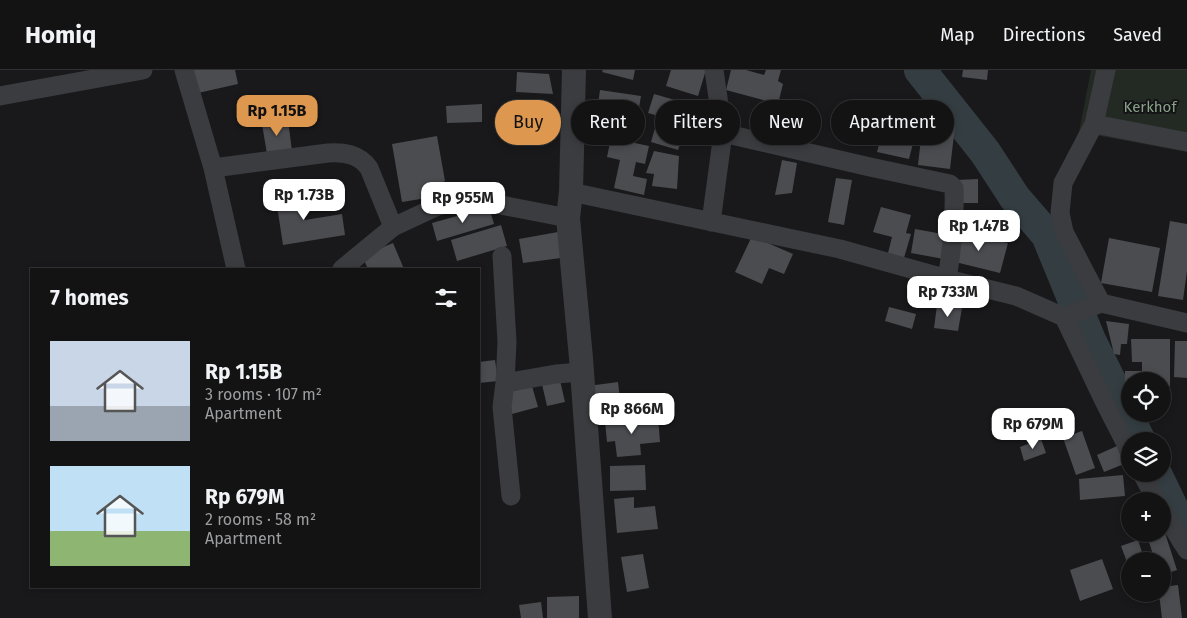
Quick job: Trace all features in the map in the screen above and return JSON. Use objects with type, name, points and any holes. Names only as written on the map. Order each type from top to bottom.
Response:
[{"type":"street","points":[[0,96],[144,70]]},
{"type":"street","points":[[184,70],[213,168],[236,268]]},
{"type":"street","points":[[574,70],[571,192],[568,218],[582,372],[600,618]]},
{"type":"street","points":[[714,70],[718,100]]},
{"type":"street","points":[[1106,70],[1094,124],[1064,183],[1060,213],[1081,311],[1104,402],[1121,435]]},
{"type":"street","points":[[1094,124],[1187,142]]},
{"type":"street","points":[[740,137],[950,184],[954,188],[954,208],[947,279]]},
{"type":"street","points":[[711,222],[721,145]]},
{"type":"street","points":[[213,168],[337,152],[353,155],[363,160],[369,168],[393,227]]},
{"type":"street","points":[[571,192],[840,249],[947,279],[1081,311],[1187,323]]},
{"type":"street","points":[[343,268],[393,227],[438,206],[470,199],[568,218]]},
{"type":"street","points":[[502,256],[507,342],[502,407],[511,496]]},
{"type":"street","points":[[505,383],[556,374],[582,372]]},
{"type":"street","points":[[1171,524],[1187,550]]},
{"type":"green space","name":"Kerkhof","points":[[1091,70],[1187,70],[1187,152],[1079,132]]},
{"type":"building","points":[[193,70],[235,70],[238,84],[198,93]]},
{"type":"building","points":[[603,70],[635,70],[633,80],[602,72]]},
{"type":"building","points":[[671,70],[706,70],[698,96],[666,86]]},
{"type":"building","points":[[731,70],[746,70],[764,75],[766,70],[781,70],[778,81],[783,84],[779,100],[763,100],[726,90]]},
{"type":"building","points":[[963,70],[988,70],[987,80],[962,77]]},
{"type":"building","points":[[517,72],[549,74],[553,94],[516,92]]},
{"type":"building","points":[[600,90],[641,96],[640,100],[599,100]]},
{"type":"building","points":[[654,94],[675,100],[655,100],[655,115],[648,113]]},
{"type":"building","points":[[482,104],[482,122],[447,123],[446,106]]},
{"type":"building","points":[[288,120],[292,151],[267,154],[262,124]]},
{"type":"building","points":[[655,128],[655,143],[651,142]]},
{"type":"building","points":[[437,136],[445,181],[437,185],[439,196],[402,202],[392,144]]},
{"type":"building","points":[[610,145],[649,146],[645,164],[636,162],[633,176],[647,179],[644,195],[614,188],[620,160],[607,157]]},
{"type":"building","points":[[661,145],[680,145],[678,150]]},
{"type":"building","points":[[879,145],[913,145],[909,159],[877,152]]},
{"type":"building","points":[[920,145],[953,145],[950,169],[918,165]]},
{"type":"building","points":[[654,151],[679,156],[677,189],[652,186],[654,174],[646,173]]},
{"type":"building","points":[[782,160],[797,163],[792,193],[775,195]]},
{"type":"building","points":[[836,178],[852,180],[844,225],[828,222]]},
{"type":"building","points":[[978,179],[978,203],[957,203],[956,180]]},
{"type":"building","points":[[300,189],[305,220],[342,214],[345,235],[283,245],[275,193]]},
{"type":"building","points":[[489,207],[494,224],[437,241],[432,223]]},
{"type":"building","points":[[881,207],[911,215],[906,233],[911,234],[904,258],[888,253],[892,237],[873,232]]},
{"type":"building","points":[[1170,221],[1187,224],[1187,271],[1183,300],[1158,296]]},
{"type":"building","points":[[501,225],[507,246],[457,261],[451,240]]},
{"type":"building","points":[[915,229],[948,235],[944,259],[911,253]]},
{"type":"building","points":[[959,231],[1008,243],[1000,273],[951,261]]},
{"type":"building","points":[[558,232],[561,258],[523,263],[519,239]]},
{"type":"building","points":[[752,236],[793,254],[784,274],[769,268],[762,284],[735,272]]},
{"type":"building","points":[[1109,238],[1160,248],[1152,292],[1101,283]]},
{"type":"building","points":[[393,243],[404,268],[368,268],[362,256]]},
{"type":"building","points":[[937,305],[962,308],[958,331],[934,328]]},
{"type":"building","points":[[889,307],[916,314],[912,329],[885,321]]},
{"type":"building","points":[[1106,321],[1129,324],[1127,344],[1121,344],[1120,355],[1114,354]]},
{"type":"building","points":[[1131,339],[1170,339],[1170,372],[1125,372],[1142,371],[1142,362],[1132,362]]},
{"type":"building","points":[[1175,341],[1187,341],[1187,378],[1174,377]]},
{"type":"building","points":[[495,360],[498,381],[480,383],[480,362]]},
{"type":"building","points":[[559,376],[565,402],[547,406],[541,380]]},
{"type":"building","points":[[618,382],[620,399],[612,400],[614,413],[592,416],[588,386]]},
{"type":"building","points":[[532,386],[538,407],[512,414],[506,393]]},
{"type":"building","points":[[658,417],[660,442],[640,444],[641,455],[617,457],[615,441],[607,442],[605,422]]},
{"type":"building","points":[[1082,431],[1095,468],[1076,475],[1063,438]]},
{"type":"building","points":[[1041,439],[1046,453],[1024,461],[1020,447]]},
{"type":"building","points":[[1117,446],[1121,456],[1121,465],[1104,472],[1097,455]]},
{"type":"building","points":[[645,465],[646,490],[610,491],[610,466]]},
{"type":"building","points":[[1121,475],[1125,492],[1121,492],[1121,496],[1080,500],[1079,479]]},
{"type":"building","points":[[634,497],[634,508],[655,506],[658,529],[617,533],[614,499]]},
{"type":"building","points":[[1139,542],[1142,552],[1123,552],[1121,546]]},
{"type":"building","points":[[1149,542],[1168,542],[1177,570],[1171,572],[1171,552],[1152,552]]},
{"type":"building","points":[[643,554],[649,588],[627,592],[621,557]]},
{"type":"building","points":[[1102,559],[1113,589],[1080,601],[1070,570]]},
{"type":"building","points":[[1178,585],[1182,618],[1162,618],[1160,602],[1171,602],[1171,586]]},
{"type":"building","points":[[579,596],[579,618],[547,618],[547,597]]},
{"type":"building","points":[[541,602],[543,618],[521,618],[519,605]]},
{"type":"waterway","points":[[920,70],[985,152],[1015,198],[1047,235],[1090,340],[1136,432]]},
{"type":"waterway","points":[[1160,482],[1187,538]]}]
